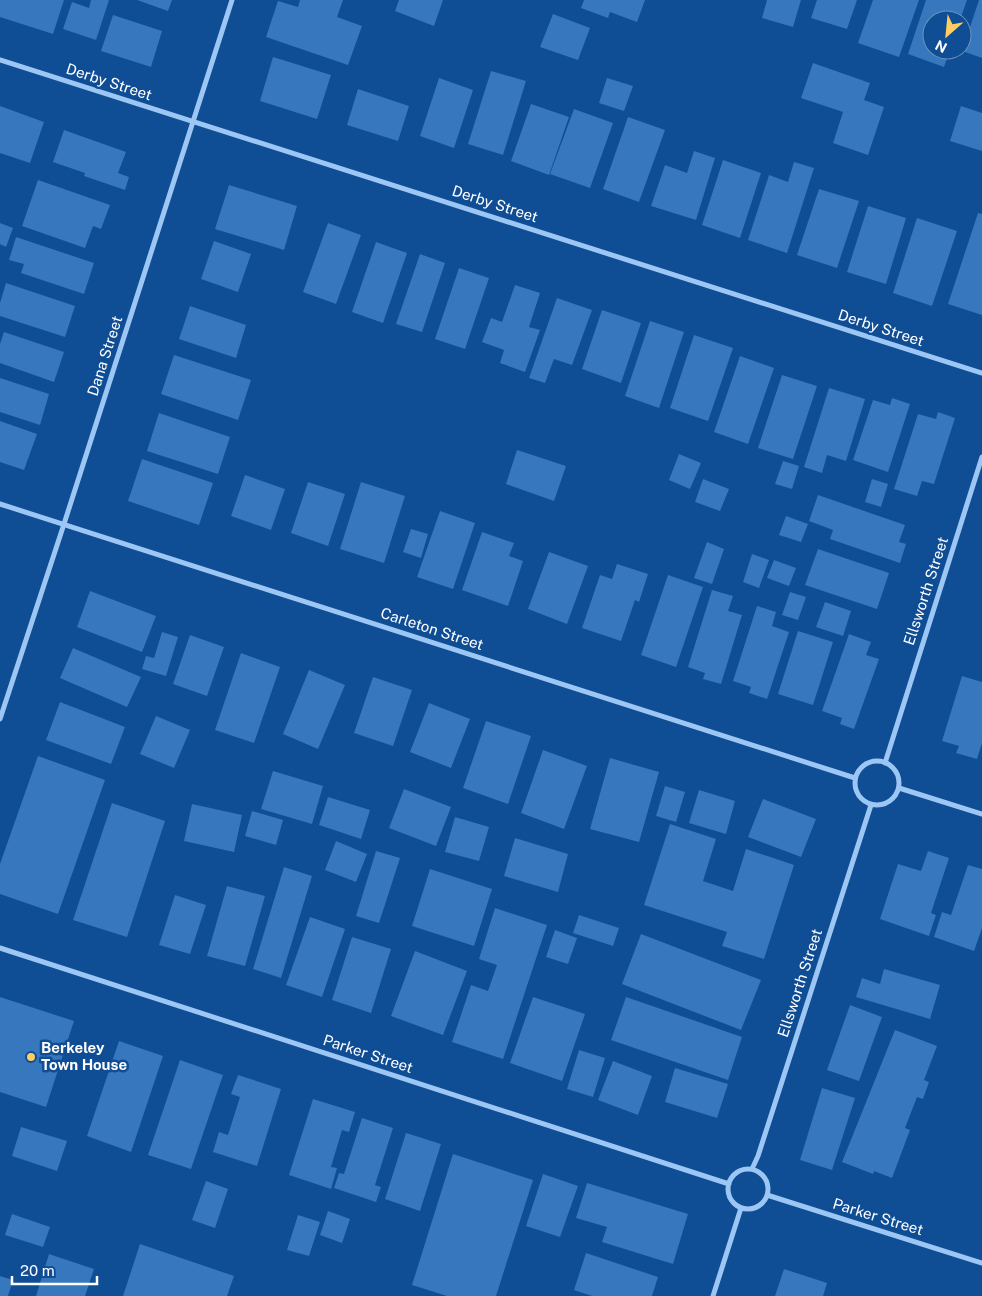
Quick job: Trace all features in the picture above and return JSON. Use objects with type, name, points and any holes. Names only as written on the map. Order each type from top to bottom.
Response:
[{"type":"street","name":"Dana Street","points":[[0,719],[232,0]]},
{"type":"street","name":"Derby Street","points":[[0,60],[982,373]]},
{"type":"street","name":"Ellsworth Street","points":[[885,762],[982,457]]},
{"type":"street","name":"Carleton Street","points":[[0,504],[855,778]]},
{"type":"street","points":[[870,762],[885,762],[897,775],[899,788],[892,800],[878,806],[871,805],[865,802],[856,791],[855,778],[858,771],[870,762]]},
{"type":"street","points":[[899,788],[982,814]]},
{"type":"street","name":"Ellsworth Street","points":[[752,1169],[758,1156],[871,805]]},
{"type":"street","name":"Parker Street","points":[[0,948],[728,1184]]},
{"type":"street","points":[[752,1169],[759,1172],[767,1182],[767,1195],[760,1206],[747,1209],[741,1208],[731,1201],[728,1184],[731,1178],[740,1170],[752,1169]]},
{"type":"street","name":"Parker Street","points":[[767,1195],[982,1263]]},
{"type":"street","points":[[713,1296],[741,1208]]},
{"type":"building","points":[[0,0],[64,0],[53,34],[0,17]]},
{"type":"building","points":[[91,0],[109,0],[96,40],[63,29],[72,2],[89,8]]},
{"type":"building","points":[[137,0],[172,0],[168,11]]},
{"type":"building","points":[[300,0],[343,0],[337,17],[362,26],[348,65],[266,37],[278,1],[298,7]]},
{"type":"building","points":[[399,0],[443,0],[434,26],[395,11]]},
{"type":"building","points":[[584,0],[645,0],[637,22],[610,12],[608,18],[581,8]]},
{"type":"building","points":[[767,0],[801,0],[793,27],[762,18]]},
{"type":"building","points":[[817,0],[857,0],[847,29],[811,18]]},
{"type":"building","points":[[873,0],[919,0],[899,57],[858,43]]},
{"type":"building","points":[[926,0],[967,0],[964,10],[923,10]]},
{"type":"building","points":[[979,0],[982,0],[982,58],[972,54],[972,21]]},
{"type":"building","points":[[922,12],[922,59],[908,54]]},
{"type":"building","points":[[553,14],[590,28],[578,60],[540,47]]},
{"type":"building","points":[[113,15],[162,31],[151,67],[101,51]]},
{"type":"building","points":[[273,57],[331,75],[317,119],[260,101]]},
{"type":"building","points":[[925,60],[946,60],[944,67]]},
{"type":"building","points":[[813,63],[870,83],[864,100],[884,107],[868,155],[833,143],[843,112],[801,98]]},
{"type":"building","points":[[491,71],[526,81],[503,155],[468,144]]},
{"type":"building","points":[[439,78],[473,90],[454,148],[420,136]]},
{"type":"building","points":[[607,78],[633,86],[624,111],[599,103]]},
{"type":"building","points":[[358,89],[409,106],[398,141],[347,125]]},
{"type":"building","points":[[531,104],[569,117],[549,175],[511,161]]},
{"type":"building","points":[[0,106],[44,122],[30,163],[0,153]]},
{"type":"building","points":[[961,106],[982,113],[982,151],[950,141]]},
{"type":"building","points":[[574,109],[613,123],[590,188],[550,174]]},
{"type":"building","points":[[628,117],[665,130],[639,202],[603,189]]},
{"type":"building","points":[[64,130],[126,152],[118,173],[129,177],[125,190],[84,176],[85,173],[53,162]]},
{"type":"building","points":[[694,151],[715,158],[696,220],[651,206],[665,165],[687,173]]},
{"type":"building","points":[[723,160],[761,173],[740,238],[702,225]]},
{"type":"building","points":[[794,162],[814,168],[787,253],[748,240],[769,175],[788,182]]},
{"type":"building","points":[[38,180],[110,205],[101,229],[93,226],[85,248],[22,226]]},
{"type":"building","points":[[229,185],[297,206],[284,250],[215,229]]},
{"type":"building","points":[[819,189],[859,201],[837,268],[797,255]]},
{"type":"building","points":[[868,206],[906,218],[886,284],[847,272]]},
{"type":"building","points":[[978,213],[982,214],[982,315],[948,304]]},
{"type":"building","points":[[917,218],[957,231],[932,306],[893,293]]},
{"type":"building","points":[[0,223],[13,228],[6,247],[0,244]]},
{"type":"building","points":[[328,223],[361,235],[336,304],[303,292]]},
{"type":"building","points":[[16,237],[94,263],[84,294],[21,273],[24,264],[9,260]]},
{"type":"building","points":[[214,241],[251,254],[238,292],[201,279]]},
{"type":"building","points":[[376,242],[407,253],[383,323],[352,312]]},
{"type":"building","points":[[420,254],[445,263],[422,332],[396,324]]},
{"type":"building","points":[[459,268],[489,278],[465,349],[435,339]]},
{"type":"building","points":[[6,283],[75,306],[65,337],[0,316],[0,303]]},
{"type":"building","points":[[515,285],[540,293],[529,327],[540,330],[525,372],[500,363],[504,350],[482,342],[491,318],[502,322]]},
{"type":"building","points":[[557,298],[592,310],[572,365],[554,359],[545,383],[529,378]]},
{"type":"building","points":[[190,306],[246,325],[236,358],[179,339]]},
{"type":"building","points":[[602,310],[641,323],[621,383],[582,369]]},
{"type":"building","points":[[650,321],[684,332],[659,408],[625,396]]},
{"type":"building","points":[[4,332],[64,352],[54,382],[0,363],[0,344]]},
{"type":"building","points":[[694,335],[733,348],[708,421],[670,408]]},
{"type":"building","points":[[174,355],[251,380],[238,420],[161,394]]},
{"type":"building","points":[[740,356],[774,368],[748,444],[714,432]]},
{"type":"building","points":[[782,375],[817,386],[793,459],[758,448]]},
{"type":"building","points":[[0,378],[49,394],[40,425],[0,412]]},
{"type":"building","points":[[829,388],[865,399],[846,461],[827,455],[822,473],[804,467]]},
{"type":"building","points":[[892,398],[910,404],[888,472],[853,460],[873,400],[890,405]]},
{"type":"building","points":[[938,412],[955,418],[934,484],[922,481],[917,496],[894,489],[918,414],[936,419]]},
{"type":"building","points":[[159,413],[230,437],[218,474],[147,451]]},
{"type":"building","points":[[0,421],[37,434],[24,470],[0,462]]},
{"type":"building","points":[[517,450],[566,466],[554,501],[506,484]]},
{"type":"building","points":[[679,454],[701,463],[690,489],[669,480]]},
{"type":"building","points":[[142,459],[213,483],[199,525],[128,501]]},
{"type":"building","points":[[783,461],[799,466],[792,489],[775,484]]},
{"type":"building","points":[[245,475],[285,489],[271,530],[231,516]]},
{"type":"building","points":[[703,479],[729,489],[720,511],[695,502]]},
{"type":"building","points":[[872,479],[888,484],[881,507],[865,502]]},
{"type":"building","points":[[308,482],[345,494],[328,546],[291,533]]},
{"type":"building","points":[[361,482],[405,496],[384,563],[340,549]]},
{"type":"building","points":[[818,495],[905,525],[899,542],[906,544],[900,563],[830,539],[833,530],[809,521]]},
{"type":"building","points":[[440,511],[475,523],[453,589],[417,577]]},
{"type":"building","points":[[786,516],[808,524],[801,542],[779,535]]},
{"type":"building","points":[[411,529],[428,534],[421,558],[403,552]]},
{"type":"building","points":[[482,532],[514,543],[509,556],[523,561],[508,606],[462,590]]},
{"type":"building","points":[[707,542],[724,549],[712,584],[694,578]]},
{"type":"building","points":[[818,549],[889,573],[877,609],[805,585]]},
{"type":"building","points":[[549,552],[588,566],[567,624],[528,609]]},
{"type":"building","points":[[752,554],[769,560],[759,588],[743,582]]},
{"type":"building","points":[[774,560],[796,568],[789,586],[767,578]]},
{"type":"building","points":[[617,564],[648,574],[639,602],[635,600],[621,641],[582,628],[600,575],[612,579]]},
{"type":"building","points":[[668,575],[703,587],[676,667],[641,655]]},
{"type":"building","points":[[712,590],[733,596],[728,611],[742,615],[721,684],[703,679],[705,673],[688,667]]},
{"type":"building","points":[[90,591],[156,616],[142,652],[77,627]]},
{"type":"building","points":[[790,592],[806,597],[798,620],[782,615]]},
{"type":"building","points":[[825,602],[851,611],[843,636],[816,627]]},
{"type":"building","points":[[757,606],[776,612],[772,626],[789,632],[767,699],[749,693],[751,687],[733,681]]},
{"type":"building","points":[[798,631],[833,642],[813,705],[778,694]]},
{"type":"building","points":[[162,632],[178,637],[166,676],[142,669],[146,656],[154,658]]},
{"type":"building","points":[[849,634],[871,642],[866,655],[879,659],[854,729],[840,724],[842,718],[822,711]]},
{"type":"building","points":[[190,635],[224,647],[207,696],[173,684]]},
{"type":"building","points":[[73,648],[141,677],[127,707],[60,678]]},
{"type":"building","points":[[241,653],[280,667],[254,743],[215,730]]},
{"type":"building","points":[[309,670],[345,685],[318,749],[283,734]]},
{"type":"building","points":[[962,676],[982,682],[982,743],[977,759],[956,753],[959,746],[942,741]]},
{"type":"building","points":[[373,677],[412,690],[393,746],[354,733]]},
{"type":"building","points":[[60,702],[125,727],[111,764],[46,740]]},
{"type":"building","points":[[429,703],[470,719],[451,768],[410,752]]},
{"type":"building","points":[[156,716],[190,730],[174,768],[140,754]]},
{"type":"building","points":[[486,721],[531,736],[508,804],[463,788]]},
{"type":"building","points":[[543,750],[587,766],[564,829],[521,813]]},
{"type":"building","points":[[38,756],[105,780],[58,914],[0,894],[0,864]]},
{"type":"building","points":[[610,758],[659,772],[639,842],[590,829]]},
{"type":"building","points":[[273,771],[323,786],[312,824],[261,809]]},
{"type":"building","points":[[665,786],[685,792],[676,822],[656,816]]},
{"type":"building","points":[[404,789],[451,807],[436,846],[389,828]]},
{"type":"building","points":[[699,790],[735,801],[726,834],[689,823]]},
{"type":"building","points":[[328,797],[370,810],[361,839],[319,825]]},
{"type":"building","points":[[763,799],[816,819],[801,857],[748,837]]},
{"type":"building","points":[[112,803],[165,821],[127,937],[73,920]]},
{"type":"building","points":[[192,804],[242,815],[234,852],[184,841]]},
{"type":"building","points":[[252,811],[283,820],[276,845],[245,836]]},
{"type":"building","points":[[455,817],[489,827],[479,861],[445,852]]},
{"type":"building","points":[[670,824],[716,839],[703,881],[733,891],[746,849],[794,865],[764,959],[722,946],[727,932],[644,905]]},
{"type":"building","points":[[515,838],[568,854],[558,892],[504,876]]},
{"type":"building","points":[[336,841],[367,854],[356,882],[325,870]]},
{"type":"building","points":[[376,851],[400,858],[379,923],[356,916]]},
{"type":"building","points":[[928,851],[949,858],[931,913],[936,915],[929,936],[880,919],[898,864],[921,871]]},
{"type":"building","points":[[968,865],[982,869],[982,928],[974,951],[934,937],[942,912],[951,915]]},
{"type":"building","points":[[284,867],[312,876],[281,978],[253,969]]},
{"type":"building","points":[[430,869],[492,889],[474,946],[412,926]]},
{"type":"building","points":[[227,886],[265,896],[245,966],[207,956]]},
{"type":"building","points":[[175,895],[206,905],[190,954],[159,945]]},
{"type":"building","points":[[495,908],[547,925],[503,1059],[452,1042],[471,985],[488,991],[497,965],[479,959]]},
{"type":"building","points":[[579,915],[619,928],[613,946],[573,933]]},
{"type":"building","points":[[310,917],[345,929],[322,997],[286,985]]},
{"type":"building","points":[[555,930],[577,938],[568,964],[546,957]]},
{"type":"building","points":[[641,934],[761,980],[741,1030],[622,984]]},
{"type":"building","points":[[352,937],[391,949],[371,1013],[332,1000]]},
{"type":"building","points":[[415,951],[467,971],[443,1035],[391,1016]]},
{"type":"building","points":[[884,969],[940,985],[930,1019],[856,997],[862,978],[880,984]]},
{"type":"building","name":"Berkeley Town House","points":[[0,997],[74,1021],[46,1107],[0,1092]]},
{"type":"building","points":[[533,997],[585,1014],[562,1081],[510,1063]]},
{"type":"building","points":[[626,997],[742,1037],[728,1080],[611,1040]]},
{"type":"building","points":[[850,1005],[882,1017],[859,1081],[827,1070]]},
{"type":"building","points":[[895,1030],[937,1046],[924,1080],[929,1082],[923,1099],[917,1097],[905,1128],[910,1130],[892,1178],[874,1171],[873,1174],[842,1162]]},
{"type":"building","points":[[119,1041],[163,1056],[131,1152],[87,1136]]},
{"type":"building","points":[[579,1050],[605,1058],[593,1097],[567,1089]]},
{"type":"building","points":[[180,1060],[223,1075],[191,1169],[148,1155]]},
{"type":"building","points":[[613,1061],[652,1076],[638,1115],[598,1100]]},
{"type":"building","points":[[675,1068],[728,1084],[717,1118],[665,1102]]},
{"type":"building","points":[[238,1075],[281,1089],[257,1166],[213,1152],[219,1132],[228,1135],[240,1097],[231,1094]]},
{"type":"building","points":[[822,1088],[855,1098],[832,1170],[800,1160]]},
{"type":"building","points":[[313,1099],[355,1112],[349,1132],[342,1130],[331,1167],[337,1168],[331,1189],[289,1175]]},
{"type":"building","points":[[362,1118],[393,1128],[375,1185],[381,1187],[376,1202],[334,1188],[339,1173],[344,1174]]},
{"type":"building","points":[[21,1127],[67,1141],[57,1171],[12,1156]]},
{"type":"building","points":[[406,1133],[441,1144],[420,1211],[385,1199]]},
{"type":"building","points":[[453,1154],[533,1180],[496,1296],[447,1296],[412,1285]]},
{"type":"building","points":[[543,1174],[578,1186],[560,1237],[526,1226]]},
{"type":"building","points":[[206,1181],[228,1189],[215,1228],[192,1220]]},
{"type":"building","points":[[587,1183],[688,1214],[673,1264],[602,1242],[607,1227],[576,1218]]},
{"type":"building","points":[[328,1211],[350,1219],[342,1243],[320,1235]]},
{"type":"building","points":[[12,1214],[50,1227],[43,1247],[5,1235]]},
{"type":"building","points":[[298,1215],[320,1222],[309,1256],[287,1250]]},
{"type":"building","points":[[140,1244],[234,1276],[227,1296],[123,1296]]},
{"type":"building","points":[[586,1253],[658,1277],[652,1296],[592,1296],[574,1290]]},
{"type":"building","points":[[49,1254],[94,1269],[85,1296],[36,1296]]},
{"type":"building","points":[[784,1269],[827,1283],[823,1296],[775,1296]]},
{"type":"building","points":[[0,1276],[13,1280],[8,1296],[0,1296]]},
{"type":"place","name":"Berkeley Town House","points":[[31,1057]]}]
